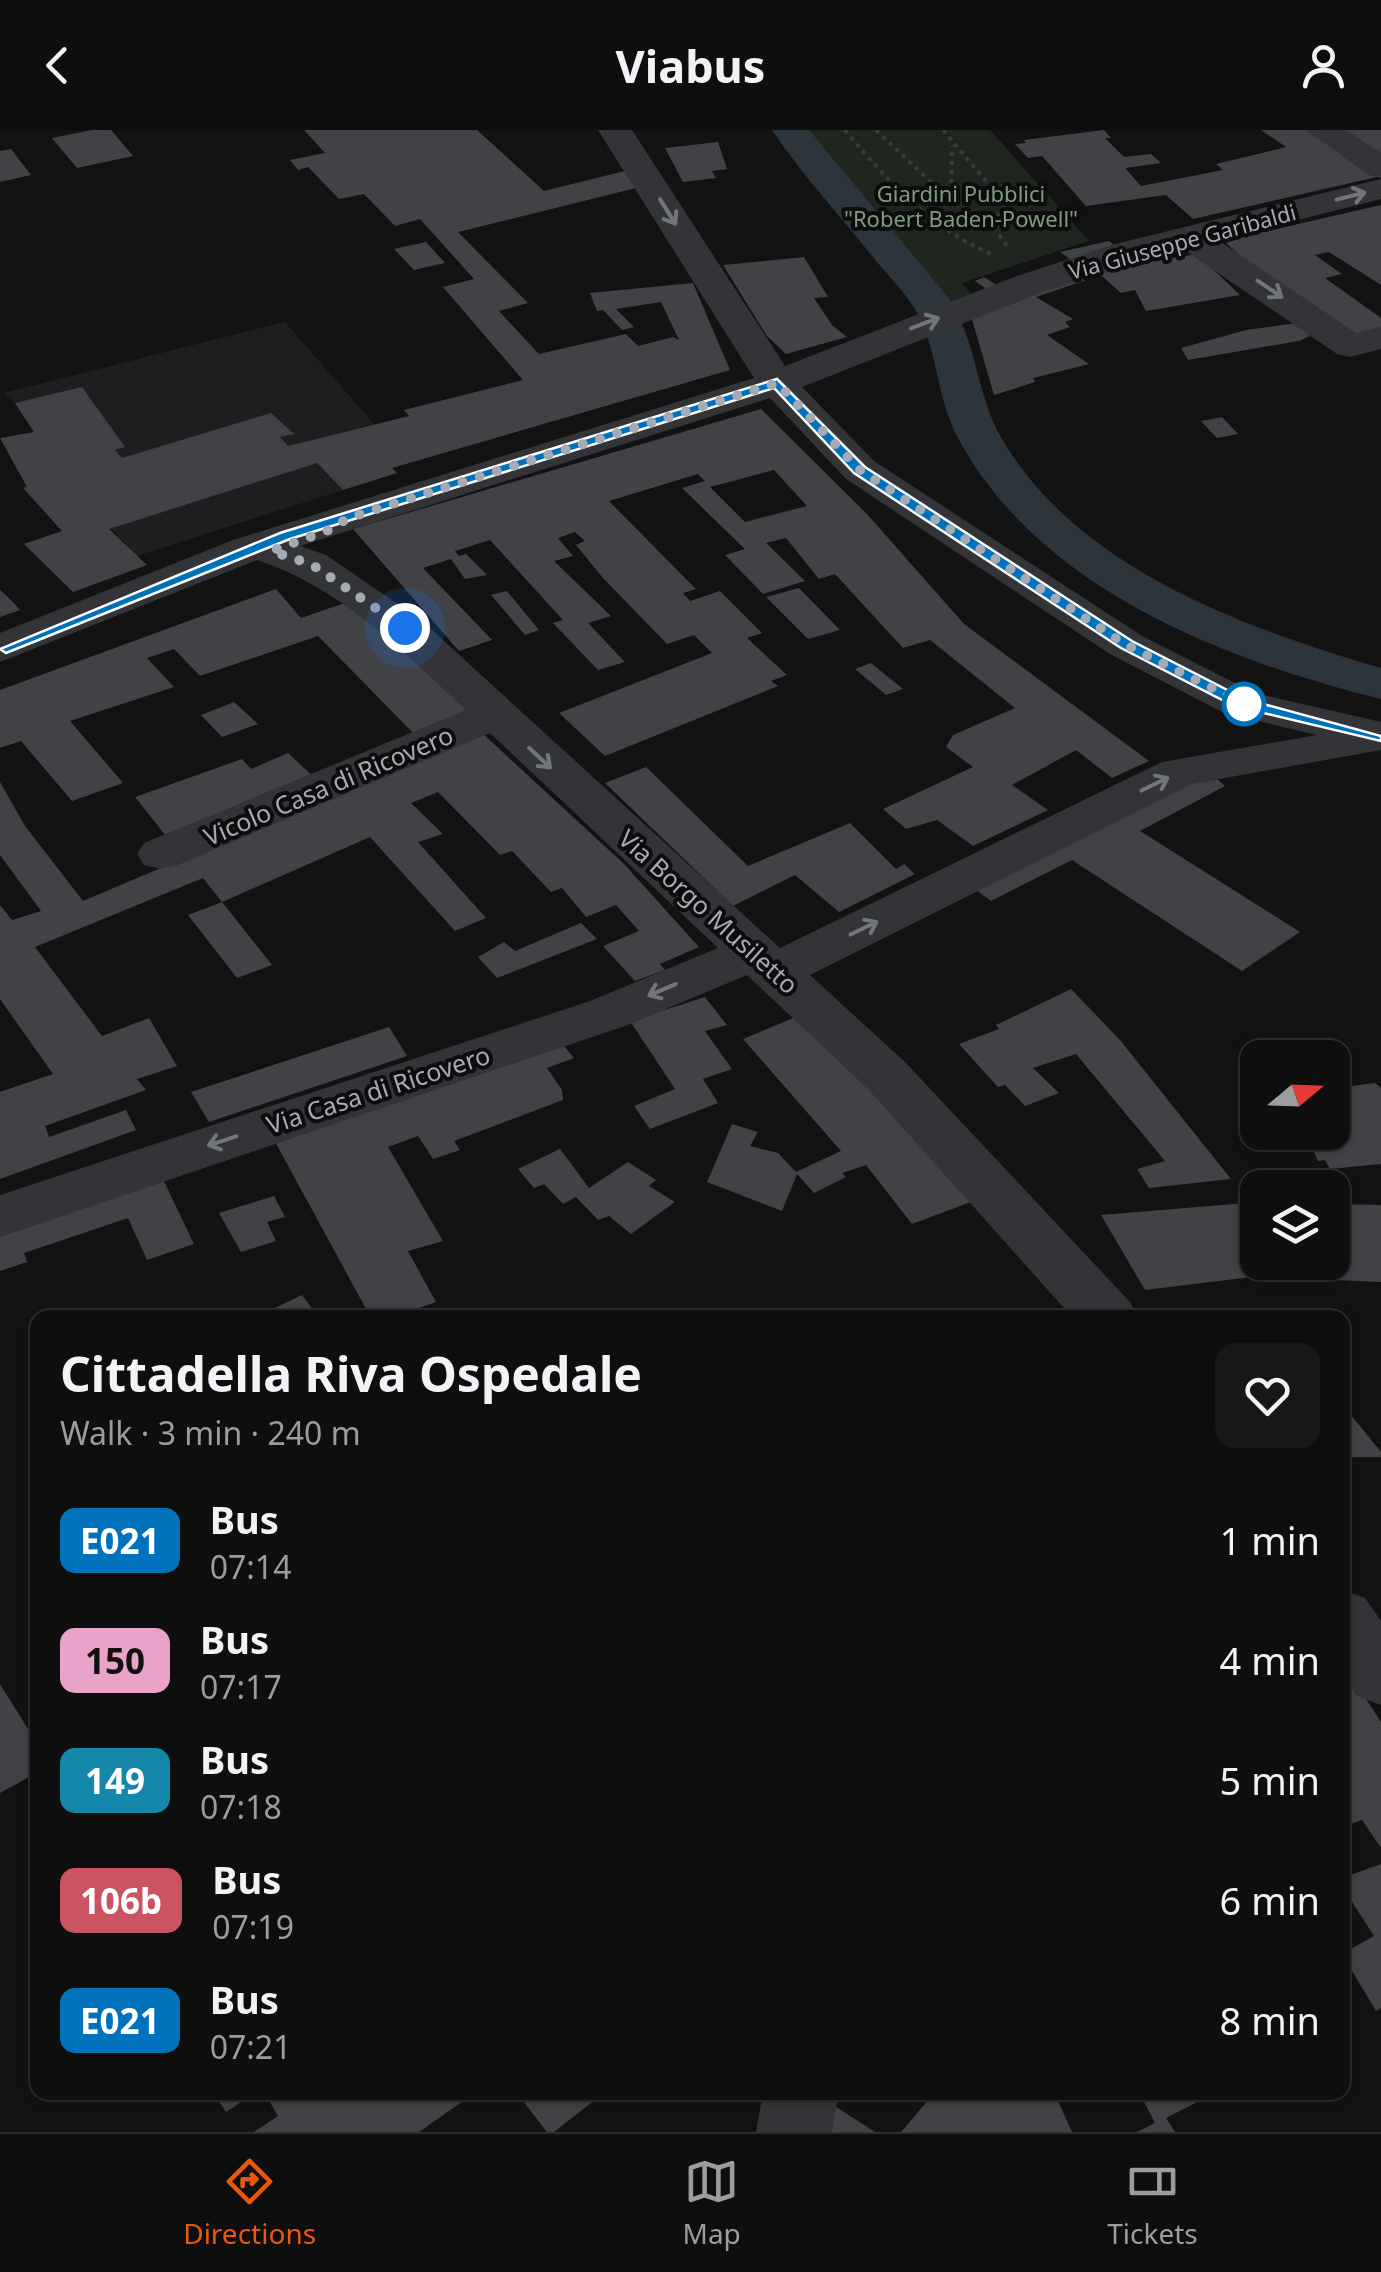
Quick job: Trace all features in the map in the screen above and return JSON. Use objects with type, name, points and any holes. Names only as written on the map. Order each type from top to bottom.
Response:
[{"type":"street","points":[[615,130],[730,316],[777,383],[860,470],[1126,645],[1240,703],[1381,737]]},
{"type":"street","points":[[1322,130],[1381,168]]},
{"type":"street","name":"Via Giuseppe Garibaldi","points":[[348,518],[777,383],[984,300],[1188,236],[1381,189]]},
{"type":"street","points":[[1188,236],[1350,346],[1381,338]]},
{"type":"street","points":[[220,563],[271,551],[329,530],[348,518]]},
{"type":"street","points":[[0,649],[248,549],[348,518]]},
{"type":"street","name":"Via Borgo Musiletto","points":[[271,551],[311,564],[405,628],[494,715],[887,1076],[1102,1310]]},
{"type":"street","name":"Vicolo Casa di Ricovero","points":[[161,854],[494,715]]},
{"type":"street","name":"Via Casa di Ricovero","points":[[0,1216],[764,962],[1179,772],[1381,737]]},
{"type":"street","points":[[1350,1630],[1381,1676]]},
{"type":"street","points":[[794,2132],[800,2100]]},
{"type":"path","points":[[845,130],[912,209],[948,234],[1006,258]]},
{"type":"path","points":[[876,130],[951,201],[991,224],[999,240],[1011,251]]},
{"type":"path","points":[[943,130],[985,180],[1003,189],[1011,200],[991,224]]},
{"type":"path","points":[[951,201],[952,144]]},
{"type":"shaded area","points":[[285,322],[374,424],[308,441],[321,458],[314,461],[343,490],[137,556],[62,476],[15,403],[3,393]]},
{"type":"green space","name":"Giardini Pubblici \"Robert Baden-Powell\"","points":[[801,130],[990,130],[1089,241],[962,283],[972,295],[951,305]]},
{"type":"building","points":[[111,130],[133,156],[77,168],[52,138]]},
{"type":"building","points":[[304,130],[477,130],[544,191],[625,171],[644,186],[458,232],[528,303],[499,311],[539,354],[626,334],[638,346],[673,337],[679,340],[661,302],[616,309],[634,327],[622,330],[603,310],[597,311],[590,293],[693,283],[730,370],[392,468],[397,473],[343,490],[317,463],[109,529],[147,565],[73,592],[24,544],[62,531],[23,488],[27,487],[0,438],[34,432],[15,403],[82,387],[125,447],[115,450],[122,458],[271,413],[294,434],[280,437],[288,446],[409,416],[404,410],[523,380],[443,287],[474,279],[420,219],[395,226],[364,194],[339,199],[308,167],[298,170],[290,160],[325,153]]},
{"type":"building","points":[[1104,130],[1111,138],[1105,138],[1124,157],[1151,154],[1161,163],[1125,168],[1141,186],[1223,170],[1216,164],[1286,147],[1261,130],[1313,130],[1381,176],[1193,219],[1166,195],[1086,206],[1042,156],[1028,158],[1015,144]]},
{"type":"building","points":[[1335,130],[1381,130],[1381,159]]},
{"type":"building","points":[[718,142],[727,169],[712,171],[716,178],[683,182],[665,148]]},
{"type":"building","points":[[11,149],[31,175],[0,182],[0,151]]},
{"type":"building","points":[[1381,205],[1381,285],[1329,252],[1315,255],[1342,274],[1325,278],[1381,318],[1381,328],[1346,337],[1272,285],[1224,241]]},
{"type":"building","points":[[1109,241],[1138,264],[1197,254],[1240,295],[1146,311],[1135,290],[1121,293],[1101,275],[1036,297],[1073,319],[1065,322],[1070,327],[1047,335],[1089,364],[1033,378],[1035,382],[994,395],[971,316],[1005,302],[975,281],[984,277],[1017,298],[1085,270],[1060,252]]},
{"type":"building","points":[[426,242],[445,263],[414,270],[394,249]]},
{"type":"building","points":[[804,257],[828,297],[814,298],[832,325],[847,337],[786,354],[767,336],[723,265]]},
{"type":"building","points":[[1298,323],[1310,336],[1299,341],[1188,360],[1181,348],[1246,330]]},
{"type":"building","points":[[761,409],[867,514],[964,624],[1149,761],[1112,778],[1076,750],[1012,785],[1048,810],[973,846],[937,820],[906,829],[883,809],[973,767],[946,747],[953,735],[1015,708],[930,640],[903,648],[835,574],[819,579],[786,538],[766,543],[805,581],[763,594],[725,555],[745,549],[682,488],[705,481],[698,474],[609,501],[696,589],[683,593],[690,601],[720,591],[762,633],[747,638],[787,675],[771,681],[778,686],[605,756],[559,713],[712,653],[694,635],[667,644],[603,578],[576,545],[585,541],[575,532],[558,538],[573,556],[554,561],[611,616],[588,623],[625,662],[598,670],[553,623],[563,620],[490,540],[455,551],[459,556],[466,554],[487,575],[465,579],[451,559],[423,568],[492,640],[459,651],[353,529]],"holes":[[[774,470],[807,506],[745,522],[710,487]]]},
{"type":"building","points":[[1222,417],[1238,434],[1217,438],[1201,421]]},
{"type":"building","points":[[799,588],[840,630],[808,639],[766,597]]},
{"type":"building","points":[[276,589],[301,618],[359,598],[474,716],[419,739],[318,636],[200,676],[174,649],[147,658],[174,687],[70,721],[123,783],[72,801],[21,741],[0,748],[0,690]]},
{"type":"building","points":[[0,590],[12,601],[20,610],[0,617]]},
{"type":"building","points":[[507,591],[539,630],[525,635],[491,595]]},
{"type":"building","points":[[871,663],[903,689],[886,695],[855,669]]},
{"type":"building","points":[[234,702],[258,724],[222,737],[201,715]]},
{"type":"building","points":[[481,732],[624,864],[699,947],[660,964],[665,970],[635,981],[603,946],[639,931],[616,905],[586,917],[562,888],[551,892],[512,851],[500,855],[438,792],[411,803],[443,834],[418,842],[486,918],[455,931],[370,837],[222,902],[203,878],[35,947],[102,1036],[149,1018],[177,1066],[137,1079],[146,1090],[45,1126],[49,1137],[126,1110],[136,1130],[0,1179],[0,1092],[53,1074],[0,999],[0,905],[12,920],[41,911],[0,855],[0,782],[25,826],[83,901]]},
{"type":"building","points":[[288,753],[317,780],[170,841],[135,797],[242,759],[251,769]]},
{"type":"building","points":[[646,767],[748,866],[850,823],[896,869],[904,864],[915,874],[839,912],[795,875],[733,906],[605,783]]},
{"type":"building","points":[[1217,779],[1225,786],[1140,831],[1300,932],[1242,971],[1072,860],[991,901],[968,884],[1166,788]]},
{"type":"building","points":[[222,902],[272,965],[237,978],[188,915]]},
{"type":"building","points":[[581,923],[597,939],[497,978],[478,957],[504,942],[515,951]]},
{"type":"building","points":[[1071,989],[1120,1040],[1231,1179],[1149,1188],[1137,1169],[1165,1161],[1076,1054],[1033,1068],[1059,1093],[1025,1106],[1005,1085],[998,1087],[959,1044],[999,1029],[996,1025]]},
{"type":"building","points":[[705,997],[727,1025],[705,1031],[732,1069],[703,1079],[718,1103],[650,1129],[634,1106],[675,1089],[630,1021]]},
{"type":"building","points":[[803,1014],[987,1196],[912,1224],[866,1165],[842,1173],[846,1177],[814,1193],[797,1174],[782,1211],[707,1182],[732,1124],[758,1132],[750,1146],[778,1153],[796,1172],[841,1151],[743,1039]]},
{"type":"building","points":[[389,1027],[407,1056],[209,1122],[191,1092]]},
{"type":"building","points":[[558,1039],[574,1058],[547,1068],[562,1090],[563,1100],[454,1141],[460,1150],[433,1159],[418,1136],[388,1147],[443,1241],[408,1251],[436,1302],[414,1310],[367,1310],[273,1138]]},
{"type":"building","points":[[1375,1083],[1381,1088],[1381,1164],[1330,1169],[1325,1160],[1318,1161],[1313,1150],[1350,1150],[1350,1086]]},
{"type":"building","points":[[560,1149],[589,1188],[628,1162],[656,1180],[649,1186],[675,1202],[631,1234],[609,1216],[598,1220],[576,1197],[563,1204],[544,1184],[534,1188],[518,1169]]},
{"type":"building","points":[[161,1175],[194,1244],[147,1260],[128,1218],[24,1253],[27,1262],[0,1271],[0,1230]]},
{"type":"building","points":[[274,1196],[285,1217],[267,1222],[276,1241],[241,1252],[219,1213]]},
{"type":"building","points":[[1240,1203],[1240,1278],[1145,1290],[1101,1215]]},
{"type":"building","points":[[1350,1204],[1381,1205],[1381,1282],[1333,1280],[1350,1280]]},
{"type":"building","points":[[302,1295],[313,1310],[271,1310]]},
{"type":"building","points":[[1350,1414],[1381,1452],[1381,1457],[1350,1457]]},
{"type":"building","points":[[1350,1674],[1381,1722],[1381,1848],[1362,1820],[1350,1824]]},
{"type":"building","points":[[0,1684],[30,1732],[30,1776],[0,1793]]},
{"type":"building","points":[[1381,1864],[1381,2008],[1376,2011],[1350,1967],[1350,1950],[1374,1936],[1350,1898],[1350,1875]]},
{"type":"building","points":[[218,2100],[244,2100],[226,2112]]},
{"type":"building","points":[[269,2100],[465,2100],[419,2132],[254,2132],[278,2116]]},
{"type":"building","points":[[522,2100],[595,2100],[554,2132],[547,2132]]},
{"type":"building","points":[[928,2100],[1058,2100],[1072,2132],[901,2132]]},
{"type":"building","points":[[1143,2100],[1201,2100],[1166,2118],[1175,2132],[1137,2132],[1155,2123]]},
{"type":"building","points":[[833,2105],[875,2132],[826,2132]]},
{"type":"waterway","points":[[790,130],[933,305],[981,441],[1014,489],[1056,530],[1104,567],[1213,626],[1270,649],[1381,684]]},
{"type":"bus line","name":"E021","points":[[0,649],[285,536],[777,383],[860,470],[1126,645],[1240,703],[1381,736]]},
{"type":"route","points":[[405,628],[311,564],[271,551],[329,530],[348,518],[777,383],[860,470],[1126,645],[1244,704]]}]
